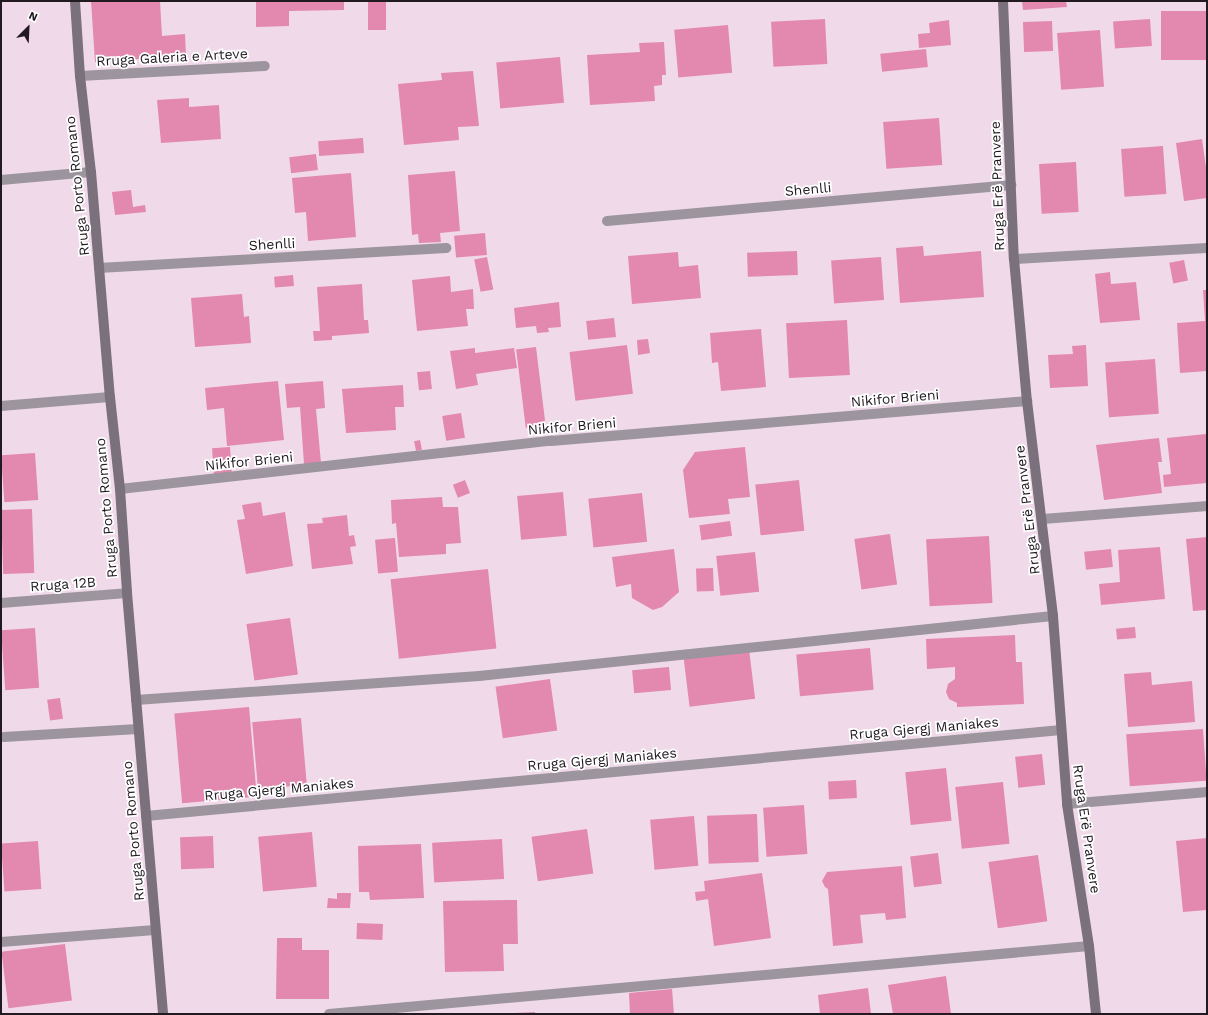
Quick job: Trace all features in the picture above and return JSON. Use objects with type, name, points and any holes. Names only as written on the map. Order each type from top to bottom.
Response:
[{"type":"street","name":"Rruga Porto Romano","points":[[75,1],[80,76],[91,172],[110,397],[120,489],[138,730],[163,1014]]},
{"type":"street","name":"Rruga Erë Pranvere","points":[[1002,1],[1014,259],[1027,401],[1043,520],[1053,616],[1060,730],[1067,804],[1089,946],[1096,1014]]},
{"type":"street","name":"Rruga Galeria e Arteve","points":[[80,76],[265,66]]},
{"type":"street","points":[[1,180],[91,172]]},
{"type":"street","name":"Shenlli","points":[[607,221],[1011,185]]},
{"type":"street","name":"Shenlli","points":[[99,268],[446,248]]},
{"type":"street","points":[[1014,259],[1207,248]]},
{"type":"street","points":[[1,406],[110,397]]},
{"type":"street","name":"Nikifor Brieni","points":[[120,489],[551,441],[1027,401]]},
{"type":"street","points":[[1043,520],[1207,506]]},
{"type":"street","name":"Rruga 12B","points":[[1,603],[127,593]]},
{"type":"street","points":[[136,700],[479,676],[1053,616]]},
{"type":"street","points":[[4,737],[138,730]]},
{"type":"street","name":"Rruga Gjergj Maniakes","points":[[146,816],[1060,730]]},
{"type":"street","points":[[1067,804],[1207,792]]},
{"type":"street","points":[[1,942],[156,930]]},
{"type":"street","points":[[329,1014],[1089,946]]},
{"type":"building","points":[[91,1],[160,1],[162,36],[185,34],[186,56],[95,62]]},
{"type":"building","points":[[256,1],[344,1],[344,10],[289,11],[289,26],[256,27]]},
{"type":"building","points":[[368,1],[386,1],[386,30],[368,30]]},
{"type":"building","points":[[1022,1],[1066,1],[1067,7],[1023,10]]},
{"type":"building","points":[[1161,11],[1207,11],[1207,60],[1161,60]]},
{"type":"building","points":[[825,19],[827,64],[773,67],[771,22]]},
{"type":"building","points":[[1150,19],[1152,46],[1115,49],[1113,22]]},
{"type":"building","points":[[949,20],[951,45],[919,48],[918,34],[930,33],[929,23]]},
{"type":"building","points":[[1052,21],[1053,51],[1024,52],[1023,22]]},
{"type":"building","points":[[728,25],[732,73],[678,78],[674,30]]},
{"type":"building","points":[[1100,30],[1104,87],[1061,90],[1057,33]]},
{"type":"building","points":[[664,42],[666,75],[662,75],[662,85],[654,86],[655,101],[590,105],[587,55],[640,52],[639,43]]},
{"type":"building","points":[[926,49],[928,67],[882,72],[880,54]]},
{"type":"building","points":[[560,57],[564,103],[500,108],[496,63]]},
{"type":"building","points":[[473,71],[479,126],[458,127],[459,140],[404,145],[398,84],[442,80],[441,73]]},
{"type":"building","points":[[189,98],[189,107],[219,105],[221,139],[161,143],[157,100]]},
{"type":"building","points":[[939,118],[942,165],[886,169],[883,122]]},
{"type":"building","points":[[363,138],[364,153],[319,156],[318,141]]},
{"type":"building","points":[[1202,139],[1207,175],[1207,198],[1184,201],[1176,143]]},
{"type":"building","points":[[1163,146],[1166,194],[1124,197],[1121,149]]},
{"type":"building","points":[[316,154],[318,170],[291,173],[289,157]]},
{"type":"building","points":[[1076,162],[1079,212],[1042,214],[1039,164]]},
{"type":"building","points":[[455,171],[460,231],[440,233],[441,242],[419,243],[418,234],[412,235],[408,175]]},
{"type":"building","points":[[351,173],[356,237],[308,241],[306,212],[295,213],[292,178]]},
{"type":"building","points":[[131,190],[133,207],[145,205],[146,212],[115,215],[112,192]]},
{"type":"building","points":[[485,233],[487,255],[456,258],[454,236]]},
{"type":"building","points":[[923,246],[924,256],[981,251],[984,297],[900,303],[896,248]]},
{"type":"building","points":[[797,251],[798,275],[748,277],[747,253]]},
{"type":"building","points":[[678,252],[679,267],[698,265],[701,298],[632,304],[628,256]]},
{"type":"building","points":[[487,257],[493,289],[481,292],[474,259]]},
{"type":"building","points":[[881,257],[884,300],[834,303],[831,260]]},
{"type":"building","points":[[1184,260],[1188,281],[1173,283],[1169,263]]},
{"type":"building","points":[[1110,272],[1111,284],[1136,282],[1140,320],[1100,323],[1095,274]]},
{"type":"building","points":[[293,275],[294,286],[275,288],[274,277]]},
{"type":"building","points":[[450,276],[451,292],[473,289],[474,309],[466,309],[468,326],[417,331],[412,280]]},
{"type":"building","points":[[362,284],[364,320],[368,320],[369,333],[332,336],[332,340],[314,341],[313,331],[320,331],[317,287]]},
{"type":"building","points":[[1203,290],[1207,290],[1207,371],[1180,373],[1177,323],[1205,321]]},
{"type":"building","points":[[242,294],[244,317],[249,316],[251,343],[195,347],[191,298]]},
{"type":"building","points":[[559,302],[561,327],[548,328],[549,332],[537,333],[536,326],[516,328],[514,308]]},
{"type":"building","points":[[614,318],[616,337],[588,340],[586,321]]},
{"type":"building","points":[[847,320],[850,375],[789,378],[786,323]]},
{"type":"building","points":[[761,329],[766,387],[721,391],[718,362],[712,363],[710,333]]},
{"type":"building","points":[[648,339],[650,353],[638,355],[637,340]]},
{"type":"building","points":[[627,345],[633,394],[575,401],[569,352]]},
{"type":"building","points":[[1086,345],[1088,386],[1050,388],[1048,355],[1073,354],[1072,346]]},
{"type":"building","points":[[536,347],[546,425],[526,428],[516,349]]},
{"type":"building","points":[[475,348],[475,353],[514,348],[517,368],[476,374],[478,385],[456,389],[450,351]]},
{"type":"building","points":[[1155,359],[1159,414],[1109,417],[1105,362]]},
{"type":"building","points":[[430,371],[432,389],[419,390],[417,372]]},
{"type":"building","points":[[278,381],[284,440],[227,446],[224,408],[207,410],[205,388]]},
{"type":"building","points":[[323,381],[325,408],[316,409],[321,463],[304,464],[300,407],[287,408],[285,384]]},
{"type":"building","points":[[403,385],[404,407],[395,407],[396,430],[346,433],[342,389]]},
{"type":"building","points":[[461,413],[465,438],[446,441],[442,416]]},
{"type":"building","points":[[1206,434],[1207,483],[1164,487],[1163,475],[1171,474],[1167,438]]},
{"type":"building","points":[[1159,438],[1162,462],[1158,462],[1162,493],[1104,500],[1096,445]]},
{"type":"building","points":[[420,440],[422,450],[416,451],[414,441]]},
{"type":"building","points":[[230,447],[232,474],[214,475],[212,448]]},
{"type":"building","points":[[745,447],[750,497],[728,499],[730,514],[689,518],[683,470],[695,452]]},
{"type":"building","points":[[35,453],[38,500],[4,502],[1,455]]},
{"type":"building","points":[[465,480],[470,493],[458,498],[453,485]]},
{"type":"building","points":[[799,480],[804,531],[761,535],[755,485]]},
{"type":"building","points":[[563,492],[567,536],[521,540],[517,496]]},
{"type":"building","points":[[642,493],[647,542],[593,547],[588,499]]},
{"type":"building","points":[[442,497],[443,507],[458,507],[461,543],[446,544],[446,554],[399,557],[396,523],[392,524],[391,500]]},
{"type":"building","points":[[261,502],[263,516],[285,512],[293,566],[246,574],[237,520],[245,519],[242,505]]},
{"type":"building","points":[[32,509],[34,573],[3,574],[1,510]]},
{"type":"building","points":[[347,515],[349,536],[354,535],[356,546],[350,547],[353,564],[312,569],[307,524],[323,523],[322,518]]},
{"type":"building","points":[[730,521],[732,536],[701,540],[699,525]]},
{"type":"building","points":[[890,534],[897,585],[861,590],[854,539]]},
{"type":"building","points":[[989,536],[993,603],[930,606],[926,539]]},
{"type":"building","points":[[1207,537],[1207,610],[1193,611],[1186,539]]},
{"type":"building","points":[[395,538],[398,572],[378,574],[375,540]]},
{"type":"building","points":[[1160,547],[1165,599],[1101,605],[1099,584],[1120,582],[1118,550]]},
{"type":"building","points":[[674,549],[679,592],[662,607],[653,610],[632,598],[631,584],[616,587],[612,557]]},
{"type":"building","points":[[1111,549],[1113,567],[1086,570],[1084,552]]},
{"type":"building","points":[[755,552],[759,592],[720,596],[716,556]]},
{"type":"building","points":[[713,568],[714,591],[697,592],[696,569]]},
{"type":"building","points":[[488,569],[496,649],[399,659],[391,579]]},
{"type":"building","points":[[290,618],[298,674],[254,681],[246,624]]},
{"type":"building","points":[[1135,627],[1136,638],[1117,640],[1116,629]]},
{"type":"building","points":[[35,628],[39,688],[5,690],[1,630]]},
{"type":"building","points":[[1015,635],[1016,662],[1022,662],[1024,704],[957,707],[957,703],[949,699],[946,692],[948,684],[955,679],[955,667],[927,669],[926,639]]},
{"type":"building","points":[[870,648],[874,690],[800,696],[796,654]]},
{"type":"building","points":[[749,649],[755,699],[690,707],[683,657]]},
{"type":"building","points":[[669,667],[671,690],[634,693],[632,670]]},
{"type":"building","points":[[1151,672],[1152,685],[1192,681],[1195,722],[1128,727],[1124,674]]},
{"type":"building","points":[[550,679],[557,730],[503,738],[496,687]]},
{"type":"building","points":[[60,698],[63,719],[50,721],[47,700]]},
{"type":"building","points":[[249,707],[257,797],[182,803],[174,714]]},
{"type":"building","points":[[301,718],[307,785],[258,789],[252,722]]},
{"type":"building","points":[[1203,729],[1207,781],[1130,786],[1126,734]]},
{"type":"building","points":[[1042,754],[1045,785],[1018,788],[1015,757]]},
{"type":"building","points":[[946,768],[952,821],[911,825],[905,772]]},
{"type":"building","points":[[856,780],[857,798],[829,799],[828,781]]},
{"type":"building","points":[[1003,782],[1009,844],[962,849],[955,787]]},
{"type":"building","points":[[804,805],[807,854],[767,857],[763,808]]},
{"type":"building","points":[[757,814],[759,862],[709,864],[707,816]]},
{"type":"building","points":[[694,816],[698,866],[655,870],[650,820]]},
{"type":"building","points":[[587,829],[593,874],[538,881],[532,837]]},
{"type":"building","points":[[312,832],[317,887],[263,891],[258,837]]},
{"type":"building","points":[[213,836],[214,868],[181,869],[180,837]]},
{"type":"building","points":[[1207,838],[1207,910],[1183,912],[1176,841]]},
{"type":"building","points":[[502,839],[504,879],[434,883],[432,843]]},
{"type":"building","points":[[38,841],[41,889],[4,891],[1,844]]},
{"type":"building","points":[[421,844],[424,898],[370,900],[369,892],[359,892],[358,846]]},
{"type":"building","points":[[938,853],[942,884],[914,887],[910,856]]},
{"type":"building","points":[[1038,855],[1047,921],[998,928],[988,862]]},
{"type":"building","points":[[902,866],[906,918],[886,920],[885,913],[860,915],[863,943],[833,946],[828,889],[822,881],[827,872]]},
{"type":"building","points":[[762,873],[771,938],[714,946],[708,899],[696,901],[695,892],[705,891],[704,881]]},
{"type":"building","points":[[337,893],[351,893],[350,908],[327,908],[328,898],[337,899]]},
{"type":"building","points":[[517,900],[518,944],[503,944],[504,971],[445,972],[443,901]]},
{"type":"building","points":[[357,923],[383,924],[382,940],[356,939]]},
{"type":"building","points":[[277,938],[302,938],[302,950],[329,950],[329,999],[276,999]]},
{"type":"building","points":[[65,944],[72,1001],[8,1008],[1,952]]},
{"type":"building","points":[[946,976],[951,1014],[893,1014],[888,985]]},
{"type":"building","points":[[868,988],[871,1014],[820,1014],[818,995]]},
{"type":"building","points":[[672,989],[674,1014],[630,1014],[629,993]]},
{"type":"building","points":[[535,1012],[535,1014],[514,1014],[514,1013]]}]
